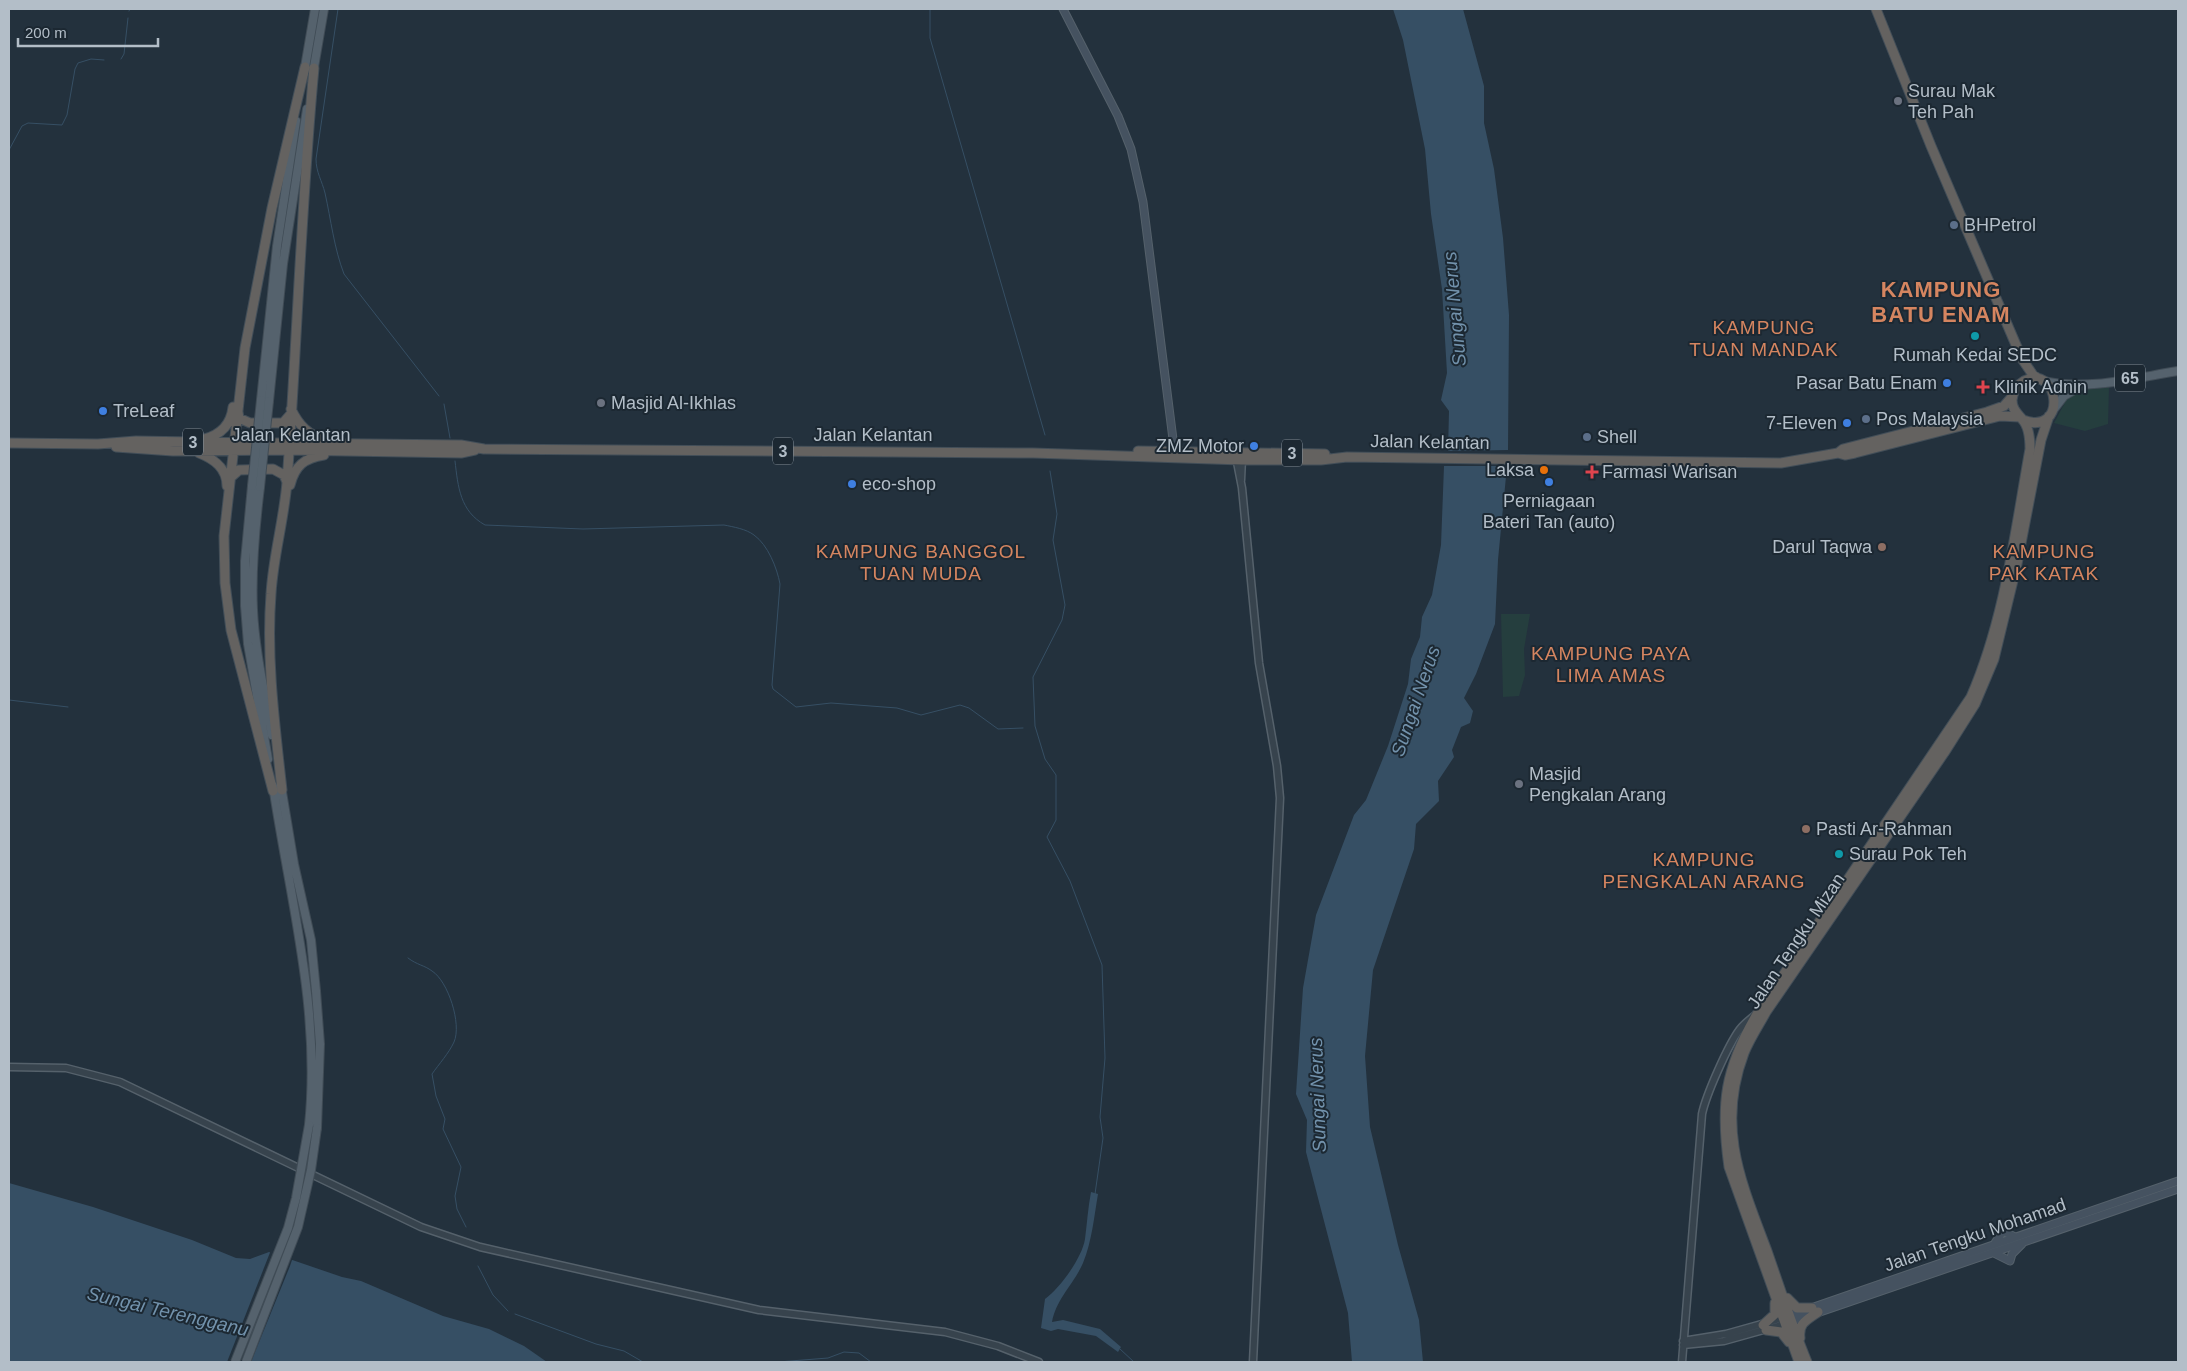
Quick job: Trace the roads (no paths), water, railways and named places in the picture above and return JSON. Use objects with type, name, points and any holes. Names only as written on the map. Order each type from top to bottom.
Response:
[{"type":"highway","points":[[1876,9],[2022,359],[2029,370],[2048,385],[2055,396],[2052,412]]},
{"type":"highway","points":[[194,442],[221,432],[230,420],[242,368],[267,233],[309,67]]},
{"type":"highway","points":[[278,791],[269,614],[287,482],[304,191],[309,67]]},
{"type":"highway","name":"3","points":[[1838,453],[1852,447],[1988,412],[2004,406],[2018,386],[2022,374],[2022,359]]},
{"type":"highway","points":[[242,368],[223,560],[228,610],[278,791]]},
{"type":"highway","points":[[2018,386],[2031,379],[2041,380]]},
{"type":"highway","points":[[2012,397],[2013,408],[2021,418]]},
{"type":"highway","points":[[237,410],[239,418],[250,423],[283,423],[291,412]]},
{"type":"highway","points":[[291,412],[308,434],[331,443]]},
{"type":"highway","name":"3","points":[[1838,453],[1845,455],[1855,453],[2000,416],[2037,422],[2052,412]]},
{"type":"highway","name":"Jalan Tengku Mizan","points":[[1807,1362],[1799,1357],[1736,1166],[1732,1128],[1733,1102],[1738,1072],[1745,1051],[1766,1012],[1933,770],[1976,704],[1994,659],[2018,564],[2041,440],[2052,412]]},
{"type":"highway","name":"Jalan Tengku Mizan","points":[[1777,1289],[1729,1167],[1724,1133],[1724,1111],[1730,1072],[1741,1043],[1758,1014],[1971,697],[1986,660],[2020,506],[2030,448],[2029,434],[2021,418]]},
{"type":"highway","name":"Jalan Kelantan","points":[[9,443],[98,444],[136,441],[194,442],[235,446]]},
{"type":"highway","name":"Jalan Kelantan","points":[[98,444],[136,450],[180,451],[235,446],[288,446],[331,443],[461,445],[484,448],[1175,454],[1239,457],[1336,454],[1344,457],[1781,463],[1838,453]]},
{"type":"highway","name":"Jalan Kelantan","points":[[288,446],[346,451],[461,453],[484,448]]},
{"type":"highway","points":[[180,451],[200,453],[212,459],[221,468],[227,477],[227,509]]},
{"type":"highway","points":[[285,501],[296,468],[304,461],[314,456],[346,451]]},
{"type":"highway","points":[[231,477],[239,470],[273,469],[284,475],[287,482]]},
{"type":"highway","points":[[1777,1289],[1795,1307],[1815,1310]]},
{"type":"highway","points":[[1777,1289],[1775,1314],[1764,1328],[1778,1331],[1785,1335],[1799,1357]]},
{"type":"highway","points":[[1799,1357],[1800,1327],[1815,1310]]},
{"type":"main road","points":[[309,67],[314,9]]},
{"type":"main road","points":[[246,1362],[298,1228],[311,1170],[317,1128],[320,1044],[311,940],[248,644],[245,562],[256,486],[265,400],[278,238],[309,67],[324,9]]},
{"type":"main road","points":[[1063,9],[1118,116],[1131,149],[1143,202],[1175,454]]},
{"type":"main road","name":"65","points":[[2041,380],[2062,385],[2082,385],[2178,371]]},
{"type":"main road","name":"65","points":[[2052,412],[2064,396],[2082,385]]},
{"type":"main road","points":[[235,1362],[288,1228],[296,1198],[309,1125],[313,1047],[308,997],[278,791]]},
{"type":"main road","name":"Jalan Tengku Mohamad","points":[[1787,1320],[1995,1244],[2003,1231],[2015,1236],[2178,1181]]},
{"type":"main road","name":"Jalan Tengku Mohamad","points":[[1815,1310],[2024,1242],[2178,1189]]},
{"type":"main road","points":[[1993,1252],[2010,1261],[2012,1254],[2024,1242]]},
{"type":"street","points":[[1239,457],[1259,663],[1277,766],[1280,798],[1253,1362]]},
{"type":"street","points":[[1682,1359],[1702,1114],[1705,1099],[1737,1034],[1746,1022],[1758,1014]]},
{"type":"street","points":[[9,1067],[66,1068],[120,1082],[421,1227],[480,1247],[759,1310],[944,1332],[998,1346],[1036,1361]]},
{"type":"street","points":[[1683,1343],[1724,1341],[1787,1320]]},
{"type":"street","points":[[1684,1329],[1697,1342]]},
{"type":"street","points":[[1682,1359],[1697,1342]]},
{"type":"water","name":"Sungai Nerus","points":[[1393,9],[1463,9],[1484,86],[1484,123],[1494,169],[1503,238],[1509,315],[1508,450],[1448,451],[1449,411],[1441,400],[1447,373],[1442,289],[1431,214],[1425,149],[1403,40]]},
{"type":"water","name":"Sungai Nerus","points":[[1444,466],[1507,466],[1498,560],[1495,624],[1476,674],[1464,698],[1473,711],[1470,723],[1461,727],[1452,750],[1454,757],[1438,781],[1439,801],[1416,824],[1414,849],[1373,970],[1365,1056],[1370,1127],[1398,1245],[1419,1320],[1423,1362],[1352,1362],[1348,1313],[1306,1152],[1307,1120],[1296,1094],[1303,988],[1316,915],[1354,815],[1366,800],[1388,746],[1408,684],[1411,659],[1420,637],[1422,617],[1432,595],[1441,545]]},
{"type":"water","name":"Sungai Terengganu","points":[[9,1183],[93,1207],[192,1240],[236,1258],[250,1259],[269,1252],[342,1277],[361,1281],[443,1316],[489,1329],[524,1346],[547,1362],[9,1362]]},
{"type":"water","points":[[1091,1192],[1098,1194],[1089,1246],[1079,1271],[1057,1306],[1052,1322],[1063,1320],[1100,1329],[1121,1347],[1118,1352],[1096,1336],[1058,1329],[1051,1331],[1041,1328],[1045,1299],[1070,1272],[1083,1247]]},
{"type":"waterway","points":[[338,9],[316,159],[338,254],[344,274],[439,396]]},
{"type":"waterway","points":[[930,9],[930,38],[1045,435]]},
{"type":"waterway","points":[[121,59],[124,54],[128,18]]},
{"type":"waterway","points":[[9,150],[22,126],[28,123],[62,125],[67,115],[75,69],[78,63],[91,59],[104,60]]},
{"type":"waterway","points":[[444,404],[450,438]]},
{"type":"waterway","points":[[455,461],[459,489],[465,505],[470,513],[485,525],[583,529],[724,525],[744,530],[754,535],[764,545],[771,557],[780,584],[772,685],[773,689],[796,707],[831,703],[897,708],[921,715],[960,705],[969,708],[998,729],[1023,728]]},
{"type":"waterway","points":[[1050,471],[1057,514],[1053,540],[1065,605],[1062,620],[1033,677],[1035,726],[1045,759],[1056,775],[1056,820],[1047,837],[1070,881],[1102,965],[1105,1058],[1100,1117],[1103,1138],[1095,1194]]},
{"type":"waterway","points":[[9,700],[68,707]]},
{"type":"waterway","points":[[408,958],[438,976],[448,993],[455,1014],[456,1034],[454,1042],[432,1074],[436,1096],[445,1119],[443,1129],[461,1167],[455,1196],[457,1209],[466,1227]]},
{"type":"waterway","points":[[478,1266],[493,1295],[508,1311]]},
{"type":"waterway","points":[[515,1314],[596,1344],[624,1351],[643,1362]]},
{"type":"waterway","points":[[1120,1349],[1134,1362]]},
{"type":"waterway","points":[[778,1362],[828,1358],[844,1352],[859,1353],[871,1362]]},
{"type":"place","name":"Surau Mak Teh Pah","points":[[1898,101]]},
{"type":"place","name":"BHPetrol","points":[[1954,225]]},
{"type":"place","name":"Rumah Kedai SEDC","points":[[1975,336]]},
{"type":"place","name":"Pasar Batu Enam","points":[[1947,383]]},
{"type":"place","name":"Klinik Adnin","points":[[1983,387]]},
{"type":"place","name":"Masjid Al-Ikhlas","points":[[601,403]]},
{"type":"place","name":"TreLeaf","points":[[103,411]]},
{"type":"place","name":"Pos Malaysia","points":[[1866,419]]},
{"type":"place","name":"7-Eleven","points":[[1847,423]]},
{"type":"place","name":"Shell","points":[[1587,437]]},
{"type":"place","name":"ZMZ Motor","points":[[1254,446]]},
{"type":"place","name":"Laksa","points":[[1544,470]]},
{"type":"place","name":"Farmasi Warisan","points":[[1592,472]]},
{"type":"place","name":"Perniagaan Bateri Tan (auto)","points":[[1549,482]]},
{"type":"place","name":"eco-shop","points":[[852,484]]},
{"type":"place","name":"Darul Taqwa","points":[[1882,547]]},
{"type":"place","name":"Masjid Pengkalan Arang","points":[[1519,784]]},
{"type":"place","name":"Pasti Ar-Rahman","points":[[1806,829]]},
{"type":"place","name":"Surau Pok Teh","points":[[1839,854]]},
{"type":"district","name":"KAMPUNG BATU ENAM","points":[[1941,302]]},
{"type":"district","name":"KAMPUNG TUAN MANDAK","points":[[1764,338]]},
{"type":"district","name":"KAMPUNG BANGGOL TUAN MUDA","points":[[921,562]]},
{"type":"district","name":"KAMPUNG PAK KATAK","points":[[2044,562]]},
{"type":"district","name":"KAMPUNG PAYA LIMA AMAS","points":[[1611,664]]},
{"type":"district","name":"KAMPUNG PENGKALAN ARANG","points":[[1704,870]]}]
